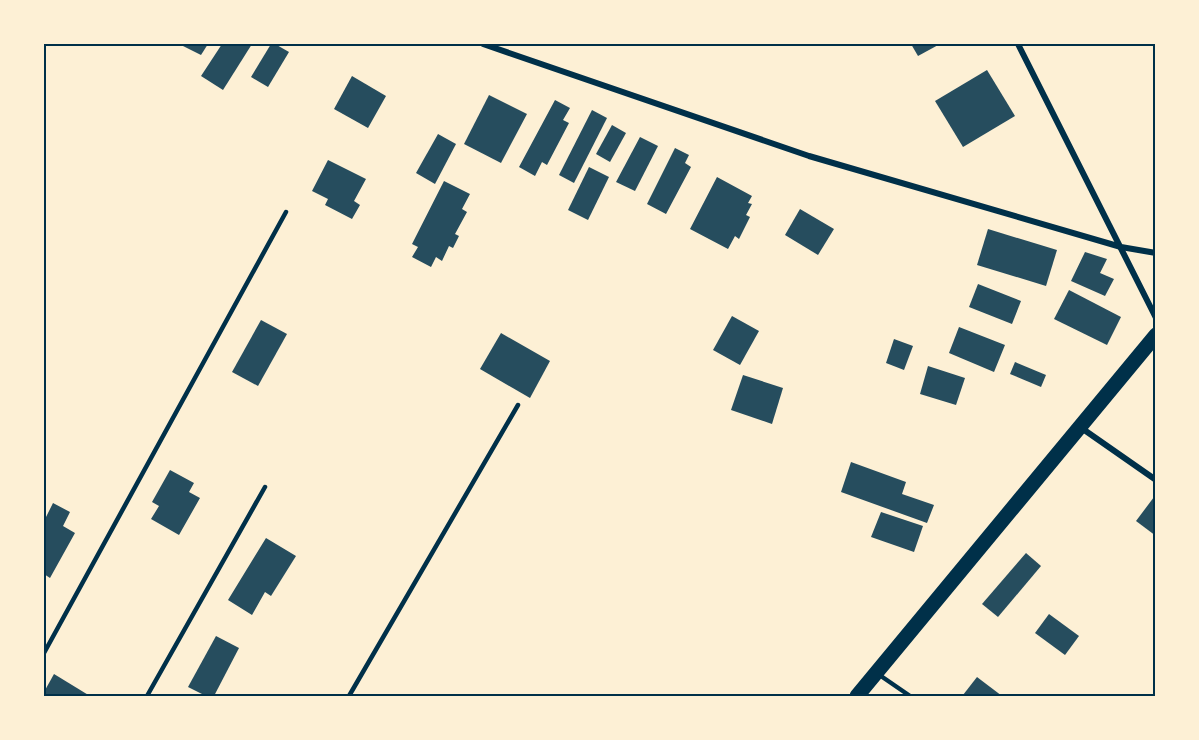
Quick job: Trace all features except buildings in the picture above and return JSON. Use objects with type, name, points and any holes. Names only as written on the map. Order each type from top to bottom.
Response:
[{"type":"main road","points":[[857,696],[1155,335]]},
{"type":"street","points":[[483,44],[809,156],[1121,247],[1155,253]]},
{"type":"street","points":[[1018,44],[1155,318]]},
{"type":"street","points":[[1079,427],[1155,480]]},
{"type":"lane","points":[[44,653],[286,212]]},
{"type":"lane","points":[[349,696],[518,405]]},
{"type":"lane","points":[[147,696],[266,487]]},
{"type":"lane","points":[[877,672],[910,696]]}]
